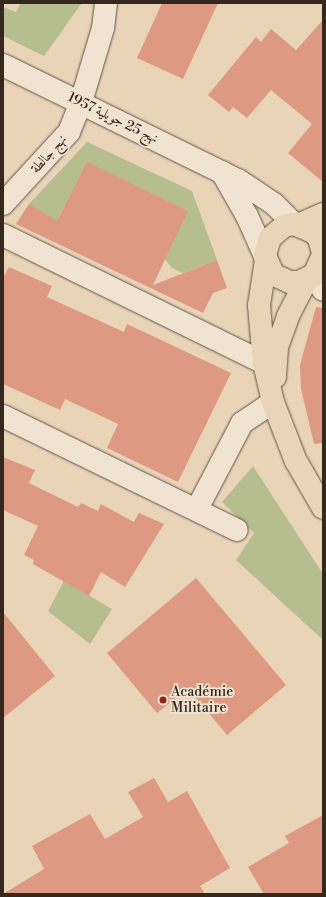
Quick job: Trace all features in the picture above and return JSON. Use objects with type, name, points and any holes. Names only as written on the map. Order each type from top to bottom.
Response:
[{"type":"main road","points":[[296,225],[323,214]]},
{"type":"main road","points":[[273,402],[277,347],[288,316],[319,270],[319,238],[306,227],[296,225],[284,226],[270,238],[265,258],[259,305],[264,362],[273,402],[296,461],[323,508]]},
{"type":"main road","points":[[265,258],[274,275],[282,280],[294,282],[319,270]]},
{"type":"street","name":"نهج جالطة","points":[[3,204],[69,132],[81,102],[103,28],[106,3]]},
{"type":"street","name":"نهج 25 جويلية 1957","points":[[3,65],[222,172],[274,204],[296,225]]},
{"type":"street","points":[[222,172],[247,216],[265,258]]},
{"type":"street","points":[[3,235],[264,362]]},
{"type":"street","points":[[197,509],[242,423],[273,402]]},
{"type":"street","points":[[3,416],[197,509],[237,530]]},
{"type":"green space","points":[[21,3],[82,3],[44,56],[3,36],[3,7],[16,12]]},
{"type":"green space","points":[[87,142],[192,191],[217,260],[183,273],[172,268],[87,163],[58,219],[75,252],[29,204]]},
{"type":"green space","points":[[253,466],[323,574],[323,640],[236,560],[254,533],[222,502]]},
{"type":"green space","points":[[64,581],[112,609],[90,644],[48,611]]},
{"type":"building","points":[[162,3],[218,3],[183,79],[137,58]]},
{"type":"building","points":[[323,20],[323,182],[288,153],[312,124],[271,90],[247,118],[233,107],[229,112],[208,95],[256,37],[261,42],[271,29],[296,50]]},
{"type":"building","points":[[87,162],[188,211],[153,285],[217,260],[227,288],[213,293],[203,313],[16,224],[29,204],[57,221]]},
{"type":"building","points":[[9,267],[52,286],[47,297],[124,332],[127,324],[231,373],[178,482],[107,448],[118,424],[65,399],[60,410],[3,384],[3,278]]},
{"type":"building","points":[[316,307],[323,308],[323,443],[314,444],[301,389],[300,365]]},
{"type":"building","points":[[3,457],[35,470],[29,483],[78,507],[81,503],[98,511],[101,504],[134,522],[139,513],[164,524],[125,587],[101,572],[89,596],[33,564],[34,560],[24,555],[38,526],[3,510]]},
{"type":"building","points":[[196,578],[286,685],[227,735],[188,688],[157,713],[107,653]]},
{"type":"building","points":[[3,612],[55,676],[3,718]]},
{"type":"building","points":[[154,778],[168,802],[187,791],[230,868],[200,886],[205,894],[3,894],[44,869],[32,846],[90,814],[105,839],[143,817],[128,792]]},
{"type":"building","points":[[323,815],[323,894],[264,894],[248,867],[289,843],[285,836]]},
{"type":"place","name":"Académie Militaire","points":[[163,700]]}]
